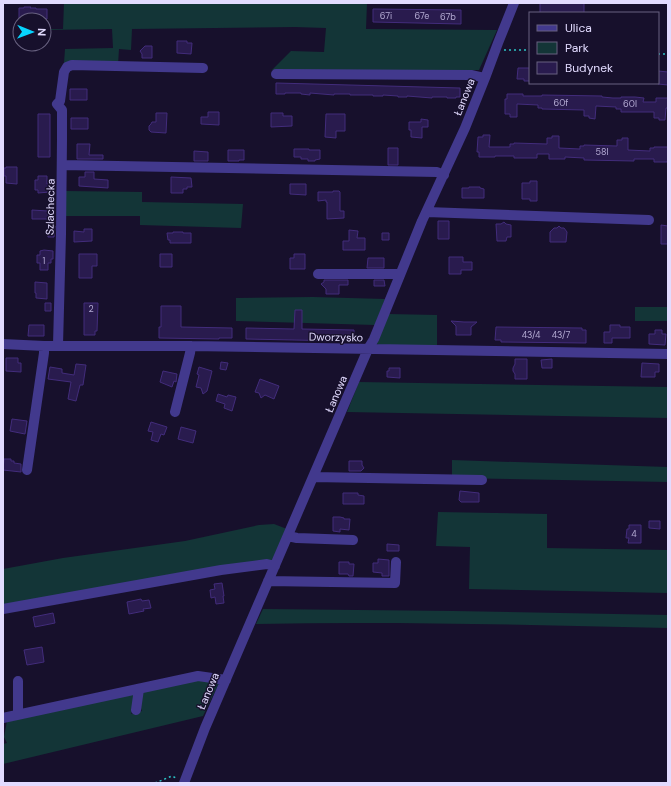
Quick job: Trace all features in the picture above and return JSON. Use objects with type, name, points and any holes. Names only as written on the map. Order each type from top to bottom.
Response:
[{"type":"street","name":"Łanowa","points":[[185,782],[205,728],[368,349],[374,339],[400,274],[465,128],[514,3]]},
{"type":"street","name":"Szlachecka","points":[[58,345],[62,110],[57,104],[60,102],[64,72],[67,67],[72,65],[203,68]]},
{"type":"street","points":[[276,74],[472,75],[485,78]]},
{"type":"street","points":[[62,165],[437,172],[444,175]]},
{"type":"street","points":[[427,212],[649,220]]},
{"type":"street","points":[[318,274],[400,274]]},
{"type":"street","name":"Dworzysko","points":[[3,344],[44,346],[191,346],[668,354]]},
{"type":"street","points":[[27,470],[44,346]]},
{"type":"street","points":[[175,412],[191,346]]},
{"type":"street","points":[[314,476],[482,480]]},
{"type":"street","points":[[288,536],[297,538],[353,540]]},
{"type":"street","points":[[268,581],[395,583],[396,562]]},
{"type":"street","points":[[3,609],[221,570],[267,564],[275,566]]},
{"type":"street","points":[[3,719],[18,714],[198,676],[226,680]]},
{"type":"street","points":[[18,681],[18,714]]},
{"type":"street","points":[[136,710],[139,689]]},
{"type":"path","points":[[495,50],[529,50]]},
{"type":"path","points":[[155,783],[172,776],[185,782]]},
{"type":"green space","points":[[64,3],[367,3],[366,29],[497,30],[479,70],[272,70],[291,51],[324,52],[326,28],[132,29],[131,50],[119,49],[118,65],[64,63],[65,49],[113,48],[112,29],[52,30],[63,29]]},
{"type":"green space","points":[[65,191],[142,192],[142,202],[243,204],[241,228],[140,225],[140,216],[65,216]]},
{"type":"green space","points":[[313,297],[385,299],[375,325],[236,321],[236,298]]},
{"type":"green space","points":[[635,307],[668,307],[668,321],[635,321]]},
{"type":"green space","points":[[388,314],[437,315],[437,348],[380,346],[376,343]]},
{"type":"green space","points":[[359,382],[668,387],[668,418],[347,412]]},
{"type":"green space","points":[[452,460],[668,467],[668,482],[452,478]]},
{"type":"green space","points":[[438,512],[547,514],[547,548],[668,550],[668,593],[469,589],[470,547],[436,546]]},
{"type":"green space","points":[[274,524],[287,529],[273,561],[3,606],[3,569],[63,558],[185,541],[259,525]]},
{"type":"green space","points":[[263,609],[668,615],[668,628],[411,623],[256,624]]},
{"type":"green space","points":[[194,681],[219,683],[203,716],[3,764],[3,744],[7,743],[4,737],[7,721],[135,693],[134,707],[131,714],[142,711],[140,706],[142,692]]},
{"type":"building","points":[[540,3],[584,3],[584,12],[540,12]]},
{"type":"building","points":[[31,7],[30,8],[47,9],[47,12],[19,12],[19,8]]},
{"type":"building","points":[[373,9],[461,10],[461,24],[373,22]]},
{"type":"building","points":[[177,41],[187,41],[187,43],[192,43],[191,54],[177,53]]},
{"type":"building","points":[[145,46],[152,46],[152,58],[142,58],[140,51]]},
{"type":"building","points":[[518,68],[529,68],[529,81],[517,79]]},
{"type":"building","points":[[659,71],[668,72],[668,85],[658,84]]},
{"type":"building","points":[[276,83],[460,88],[460,97],[432,98],[310,93],[310,95],[301,93],[276,94]]},
{"type":"building","points":[[70,89],[87,89],[87,100],[70,100]]},
{"type":"building","points":[[507,94],[523,94],[523,96],[635,97],[644,98],[643,102],[656,102],[656,98],[668,98],[668,108],[666,108],[665,120],[659,120],[659,118],[654,118],[654,112],[621,112],[621,109],[616,109],[616,107],[596,106],[595,119],[589,118],[589,116],[584,116],[584,110],[542,109],[538,108],[538,105],[517,104],[517,117],[510,117],[510,114],[505,114],[505,99],[507,99]]},
{"type":"building","points":[[208,112],[219,112],[219,125],[201,124],[201,117],[208,117]]},
{"type":"building","points":[[156,113],[167,113],[166,133],[151,132],[149,130],[149,126],[152,122],[156,122]]},
{"type":"building","points":[[271,113],[283,113],[283,116],[292,116],[292,126],[271,127]]},
{"type":"building","points":[[38,114],[50,114],[50,157],[38,157]]},
{"type":"building","points":[[326,114],[345,114],[345,131],[336,131],[336,138],[325,137]]},
{"type":"building","points":[[71,118],[88,118],[88,129],[71,129]]},
{"type":"building","points":[[421,119],[428,120],[428,127],[422,127],[422,138],[411,137],[409,122],[421,122]]},
{"type":"building","points":[[483,135],[490,135],[489,147],[510,147],[510,144],[514,143],[547,144],[547,138],[559,136],[559,148],[580,149],[580,146],[584,145],[617,146],[617,140],[628,138],[628,150],[650,151],[650,148],[654,147],[668,147],[668,159],[667,162],[654,162],[654,159],[634,159],[634,161],[584,160],[584,158],[565,157],[565,159],[549,159],[549,154],[537,154],[537,158],[514,158],[514,156],[479,157],[479,152],[477,152],[478,137],[483,137]]},
{"type":"building","points":[[77,144],[90,144],[89,155],[103,155],[103,159],[77,159]]},
{"type":"building","points":[[388,148],[398,148],[398,165],[388,165]]},
{"type":"building","points":[[294,149],[320,150],[320,159],[308,161],[308,159],[301,159],[301,157],[294,157]]},
{"type":"building","points":[[228,150],[244,150],[244,160],[228,161]]},
{"type":"building","points":[[194,151],[208,152],[208,161],[194,161]]},
{"type":"building","points":[[17,167],[17,184],[6,183],[4,168]]},
{"type":"building","points":[[85,172],[94,172],[94,179],[108,180],[108,188],[79,186],[79,177],[85,177]]},
{"type":"building","points":[[38,176],[47,176],[47,184],[50,184],[50,192],[38,193],[38,190],[35,190],[35,180],[38,180]]},
{"type":"building","points":[[171,177],[191,178],[192,187],[183,189],[183,193],[171,193]]},
{"type":"building","points":[[530,181],[537,181],[537,201],[522,199],[522,183],[530,183]]},
{"type":"building","points":[[290,184],[306,184],[306,195],[290,194]]},
{"type":"building","points":[[480,187],[484,189],[484,198],[462,198],[462,188]]},
{"type":"building","points":[[318,192],[340,192],[340,211],[344,211],[344,218],[327,219],[326,200],[318,201]]},
{"type":"building","points":[[32,210],[48,211],[48,219],[32,219]]},
{"type":"building","points":[[438,221],[449,221],[449,239],[438,239]]},
{"type":"building","points":[[504,222],[511,225],[511,237],[507,237],[506,241],[497,241],[496,224],[501,224]]},
{"type":"building","points":[[661,225],[668,226],[668,244],[661,244]]},
{"type":"building","points":[[48,226],[55,226],[54,237],[48,237]]},
{"type":"building","points":[[559,226],[564,228],[567,232],[566,242],[550,242],[550,232]]},
{"type":"building","points":[[84,229],[92,229],[92,241],[74,242],[74,231],[84,232]]},
{"type":"building","points":[[349,230],[358,231],[357,238],[365,238],[365,250],[343,250],[343,241],[349,241]]},
{"type":"building","points":[[167,233],[191,233],[191,243],[170,243]]},
{"type":"building","points":[[382,233],[389,233],[389,240],[382,240]]},
{"type":"building","points":[[40,251],[53,251],[53,259],[51,259],[51,263],[48,263],[48,270],[40,270],[40,263],[37,263],[37,255],[40,255]]},
{"type":"building","points":[[79,254],[97,254],[97,266],[92,266],[92,278],[79,278]]},
{"type":"building","points":[[160,254],[172,254],[172,267],[160,267]]},
{"type":"building","points":[[294,254],[305,254],[305,269],[290,269],[290,258],[294,258]]},
{"type":"building","points":[[449,257],[463,257],[463,262],[472,262],[472,270],[461,270],[461,274],[449,274]]},
{"type":"building","points":[[368,258],[384,258],[384,268],[367,268]]},
{"type":"building","points":[[324,280],[348,280],[348,285],[339,285],[339,294],[326,294],[326,289],[321,284]]},
{"type":"building","points":[[374,280],[384,280],[385,286],[374,286]]},
{"type":"building","points":[[35,282],[47,283],[47,299],[36,298]]},
{"type":"building","points":[[45,303],[51,303],[51,311],[45,311]]},
{"type":"building","points":[[84,303],[98,303],[97,331],[95,331],[95,335],[84,335]]},
{"type":"building","points":[[161,306],[181,306],[181,327],[232,328],[232,338],[159,338],[159,327],[161,327]]},
{"type":"building","points":[[295,310],[302,310],[302,329],[354,330],[354,337],[342,337],[342,341],[246,339],[246,328],[294,329]]},
{"type":"building","points":[[451,321],[477,322],[471,327],[471,335],[456,335],[456,326]]},
{"type":"building","points":[[29,325],[44,325],[44,336],[28,336]]},
{"type":"building","points":[[610,325],[630,327],[630,338],[612,338],[612,343],[604,343],[604,332],[610,332]]},
{"type":"building","points":[[496,327],[582,328],[582,330],[586,330],[586,343],[501,342],[501,340],[495,340]]},
{"type":"building","points":[[655,330],[662,330],[662,334],[666,334],[665,345],[649,344],[649,334],[655,334]]},
{"type":"building","points":[[6,358],[18,358],[18,363],[21,363],[21,372],[6,371]]},
{"type":"building","points":[[515,359],[527,359],[527,379],[515,379],[513,368]]},
{"type":"building","points":[[552,359],[552,368],[542,368],[541,360]]},
{"type":"building","points":[[221,362],[228,363],[226,370],[220,369]]},
{"type":"building","points":[[642,363],[659,364],[659,372],[655,372],[655,377],[641,377]]},
{"type":"building","points":[[76,364],[86,365],[83,385],[80,385],[76,401],[68,399],[71,382],[48,379],[50,367],[62,369],[62,373],[74,375]]},
{"type":"building","points":[[199,367],[212,371],[207,391],[203,394],[201,388],[196,387]]},
{"type":"building","points":[[389,368],[400,368],[400,378],[387,377],[387,371],[389,371]]},
{"type":"building","points":[[163,371],[177,374],[176,382],[174,381],[172,387],[160,382]]},
{"type":"building","points":[[260,379],[279,386],[274,399],[265,395],[261,398],[259,393],[255,392]]},
{"type":"building","points":[[218,394],[227,397],[228,395],[236,397],[232,411],[224,408],[225,404],[216,401]]},
{"type":"building","points":[[12,419],[27,421],[25,434],[10,431]]},
{"type":"building","points":[[151,422],[167,427],[164,435],[161,434],[158,442],[151,440],[153,432],[148,431]]},
{"type":"building","points":[[181,427],[196,431],[193,443],[178,439]]},
{"type":"building","points":[[4,459],[11,459],[14,463],[21,464],[21,472],[3,470]]},
{"type":"building","points":[[349,461],[362,461],[364,468],[361,471],[349,471]]},
{"type":"building","points":[[460,491],[479,493],[479,502],[461,502],[459,500]]},
{"type":"building","points":[[343,493],[358,493],[358,495],[364,496],[364,504],[343,504]]},
{"type":"building","points":[[333,517],[350,519],[349,530],[340,529],[340,532],[333,531]]},
{"type":"building","points":[[649,521],[660,521],[660,529],[649,528]]},
{"type":"building","points":[[629,525],[641,525],[641,543],[628,543],[629,538],[626,538]]},
{"type":"building","points":[[387,544],[399,545],[399,551],[387,551]]},
{"type":"building","points":[[378,559],[389,560],[389,576],[382,576],[382,573],[373,572],[373,563],[378,563]]},
{"type":"building","points":[[339,562],[349,562],[349,564],[354,564],[353,576],[349,576],[348,574],[339,574]]},
{"type":"building","points":[[222,583],[224,603],[216,604],[215,597],[211,598],[210,590],[215,589],[214,584]]},
{"type":"building","points":[[141,599],[142,601],[149,600],[151,608],[129,614],[127,602]]},
{"type":"building","points":[[53,613],[55,623],[35,627],[33,617]]},
{"type":"building","points":[[42,647],[44,662],[27,665],[24,650]]}]
